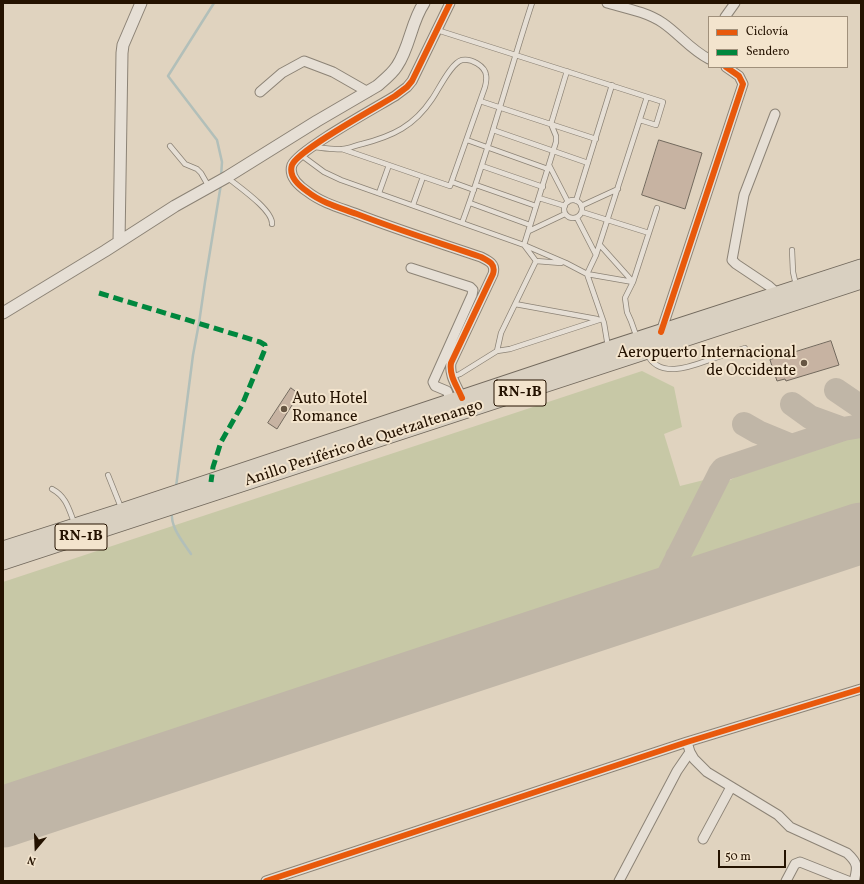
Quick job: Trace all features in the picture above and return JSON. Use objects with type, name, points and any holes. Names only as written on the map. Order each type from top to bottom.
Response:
[{"type":"highway","name":"Anillo Periférico de Quetzaltenango","points":[[3,549],[184,491],[608,349],[861,267]]},
{"type":"highway","name":"Anillo Periférico de Quetzaltenango","points":[[3,562],[861,281]]},
{"type":"street","points":[[119,242],[122,53],[123,45],[141,3]]},
{"type":"street","points":[[3,313],[175,206],[228,177],[317,121],[368,92],[386,78],[397,65],[424,3]]},
{"type":"street","points":[[450,3],[416,74],[407,87],[395,96],[311,147],[292,164],[291,170],[293,177],[298,184],[308,193],[342,208],[481,257],[492,263],[494,267],[493,274],[453,357],[450,368],[452,377],[456,382],[456,400]]},
{"type":"street","points":[[607,3],[646,15],[662,23],[697,53],[708,59]]},
{"type":"street","points":[[726,16],[735,3]]},
{"type":"street","points":[[260,92],[282,73],[304,61],[333,72],[368,92]]},
{"type":"street","points":[[661,332],[743,84],[739,76],[727,68]]},
{"type":"street","points":[[775,114],[744,195],[732,260],[778,294]]},
{"type":"street","points":[[411,268],[470,287],[473,290],[433,382],[435,386],[447,391],[456,400]]},
{"type":"street","points":[[266,881],[687,742],[861,689]]},
{"type":"street","points":[[687,742],[690,752],[702,768],[778,815],[790,827],[847,853],[857,865],[854,881]]},
{"type":"street","points":[[619,881],[677,771],[690,752]]},
{"type":"street","points":[[703,839],[731,786]]},
{"type":"street","points":[[786,881],[795,864],[800,862],[848,881]]},
{"type":"lane","points":[[462,223],[470,204],[488,148],[532,3]]},
{"type":"lane","points":[[437,30],[663,102],[656,125],[640,120]]},
{"type":"lane","points":[[311,147],[342,149],[450,186],[480,100],[486,80],[485,71],[481,66],[475,63],[468,60],[462,60],[453,67],[422,113],[409,125],[391,135],[342,149]]},
{"type":"lane","points":[[524,244],[554,151],[557,138],[551,124],[567,71]]},
{"type":"lane","points":[[576,201],[612,86]]},
{"type":"lane","points":[[608,349],[604,323],[600,319],[587,274],[600,245],[647,97]]},
{"type":"lane","points":[[480,100],[596,139]]},
{"type":"lane","points":[[493,130],[588,163]]},
{"type":"lane","points":[[466,140],[549,167],[568,202]]},
{"type":"lane","points":[[170,146],[185,164],[197,169],[211,186]]},
{"type":"lane","points":[[301,155],[332,176],[524,244],[587,274],[633,282]]},
{"type":"lane","points":[[379,193],[389,165]]},
{"type":"lane","points":[[482,166],[542,187]]},
{"type":"lane","points":[[228,177],[262,206],[272,218],[272,224]]},
{"type":"lane","points":[[413,205],[423,177]]},
{"type":"lane","points":[[452,182],[475,187],[536,206]]},
{"type":"lane","points":[[582,206],[618,189]]},
{"type":"lane","points":[[539,198],[565,206]]},
{"type":"lane","points":[[565,214],[565,206],[568,202],[576,201],[582,206]]},
{"type":"lane","points":[[470,204],[530,225]]},
{"type":"lane","points":[[577,218],[582,212],[582,206]]},
{"type":"lane","points":[[638,340],[627,312],[625,298],[633,282],[657,208]]},
{"type":"lane","points":[[582,212],[649,233]]},
{"type":"lane","points":[[565,214],[569,217],[577,218]]},
{"type":"lane","points":[[529,230],[565,214]]},
{"type":"lane","points":[[577,218],[596,255]]},
{"type":"lane","points":[[524,244],[536,261]]},
{"type":"lane","points":[[600,245],[633,282]]},
{"type":"lane","points":[[792,250],[793,272],[797,288]]},
{"type":"lane","points":[[496,351],[501,333],[536,261]]},
{"type":"lane","points":[[536,261],[566,263]]},
{"type":"lane","points":[[515,304],[600,319]]},
{"type":"lane","points":[[452,377],[460,374],[496,351],[510,349],[600,319]]},
{"type":"lane","points":[[647,352],[654,363],[662,368],[674,370],[687,368],[745,348]]},
{"type":"lane","points":[[108,475],[122,511]]},
{"type":"lane","points":[[52,489],[65,499],[75,526]]},
{"type":"green space","points":[[642,371],[674,387],[682,427],[664,434],[680,486],[704,480],[659,574],[651,586],[632,595],[3,801],[3,582]]},
{"type":"green space","points":[[861,435],[861,519],[705,570],[697,569],[690,563],[690,551],[718,494],[727,482],[739,475]]},
{"type":"building","points":[[659,140],[702,153],[685,209],[642,195]]},
{"type":"building","name":"Aeropuerto Internacional de Occidente","points":[[831,341],[839,365],[786,381],[785,379],[777,381],[770,360]]},
{"type":"building","name":"Auto Hotel Romance","points":[[291,388],[299,394],[277,429],[268,423]]},
{"type":"waterway","points":[[214,3],[168,76],[217,140],[222,162],[221,177]]},
{"type":"waterway","points":[[176,487],[193,355],[221,184]]},
{"type":"waterway","points":[[172,512],[175,529],[191,554]]},
{"type":"taxiway","points":[[836,390],[861,407]]},
{"type":"taxiway","points":[[792,404],[810,417],[843,429]]},
{"type":"taxiway","points":[[744,424],[758,432],[792,446]]},
{"type":"taxiway","points":[[612,616],[644,601],[663,583],[723,469],[843,429],[861,426]]},
{"type":"taxiway","points":[[677,557],[677,573],[681,578],[692,583],[707,583],[715,581]]},
{"type":"runway","points":[[3,817],[861,533]]},
{"type":"marked path","points":[[99,293],[260,342],[265,345],[265,349],[242,405],[221,442],[213,467],[211,482]]},
{"type":"cycle path","points":[[450,3],[412,81],[407,87],[395,96],[322,139],[297,158],[291,169],[293,177],[298,184],[313,196],[325,202],[388,226],[481,257],[493,265],[493,274],[451,363],[452,377],[462,398]]},
{"type":"cycle path","points":[[661,332],[743,84],[739,76],[727,68]]},
{"type":"cycle path","points":[[266,881],[687,742],[861,689]]},
{"type":"place","name":"Aeropuerto Internacional de Occidente","points":[[804,363]]},
{"type":"place","name":"Auto Hotel Romance","points":[[284,409]]}]
